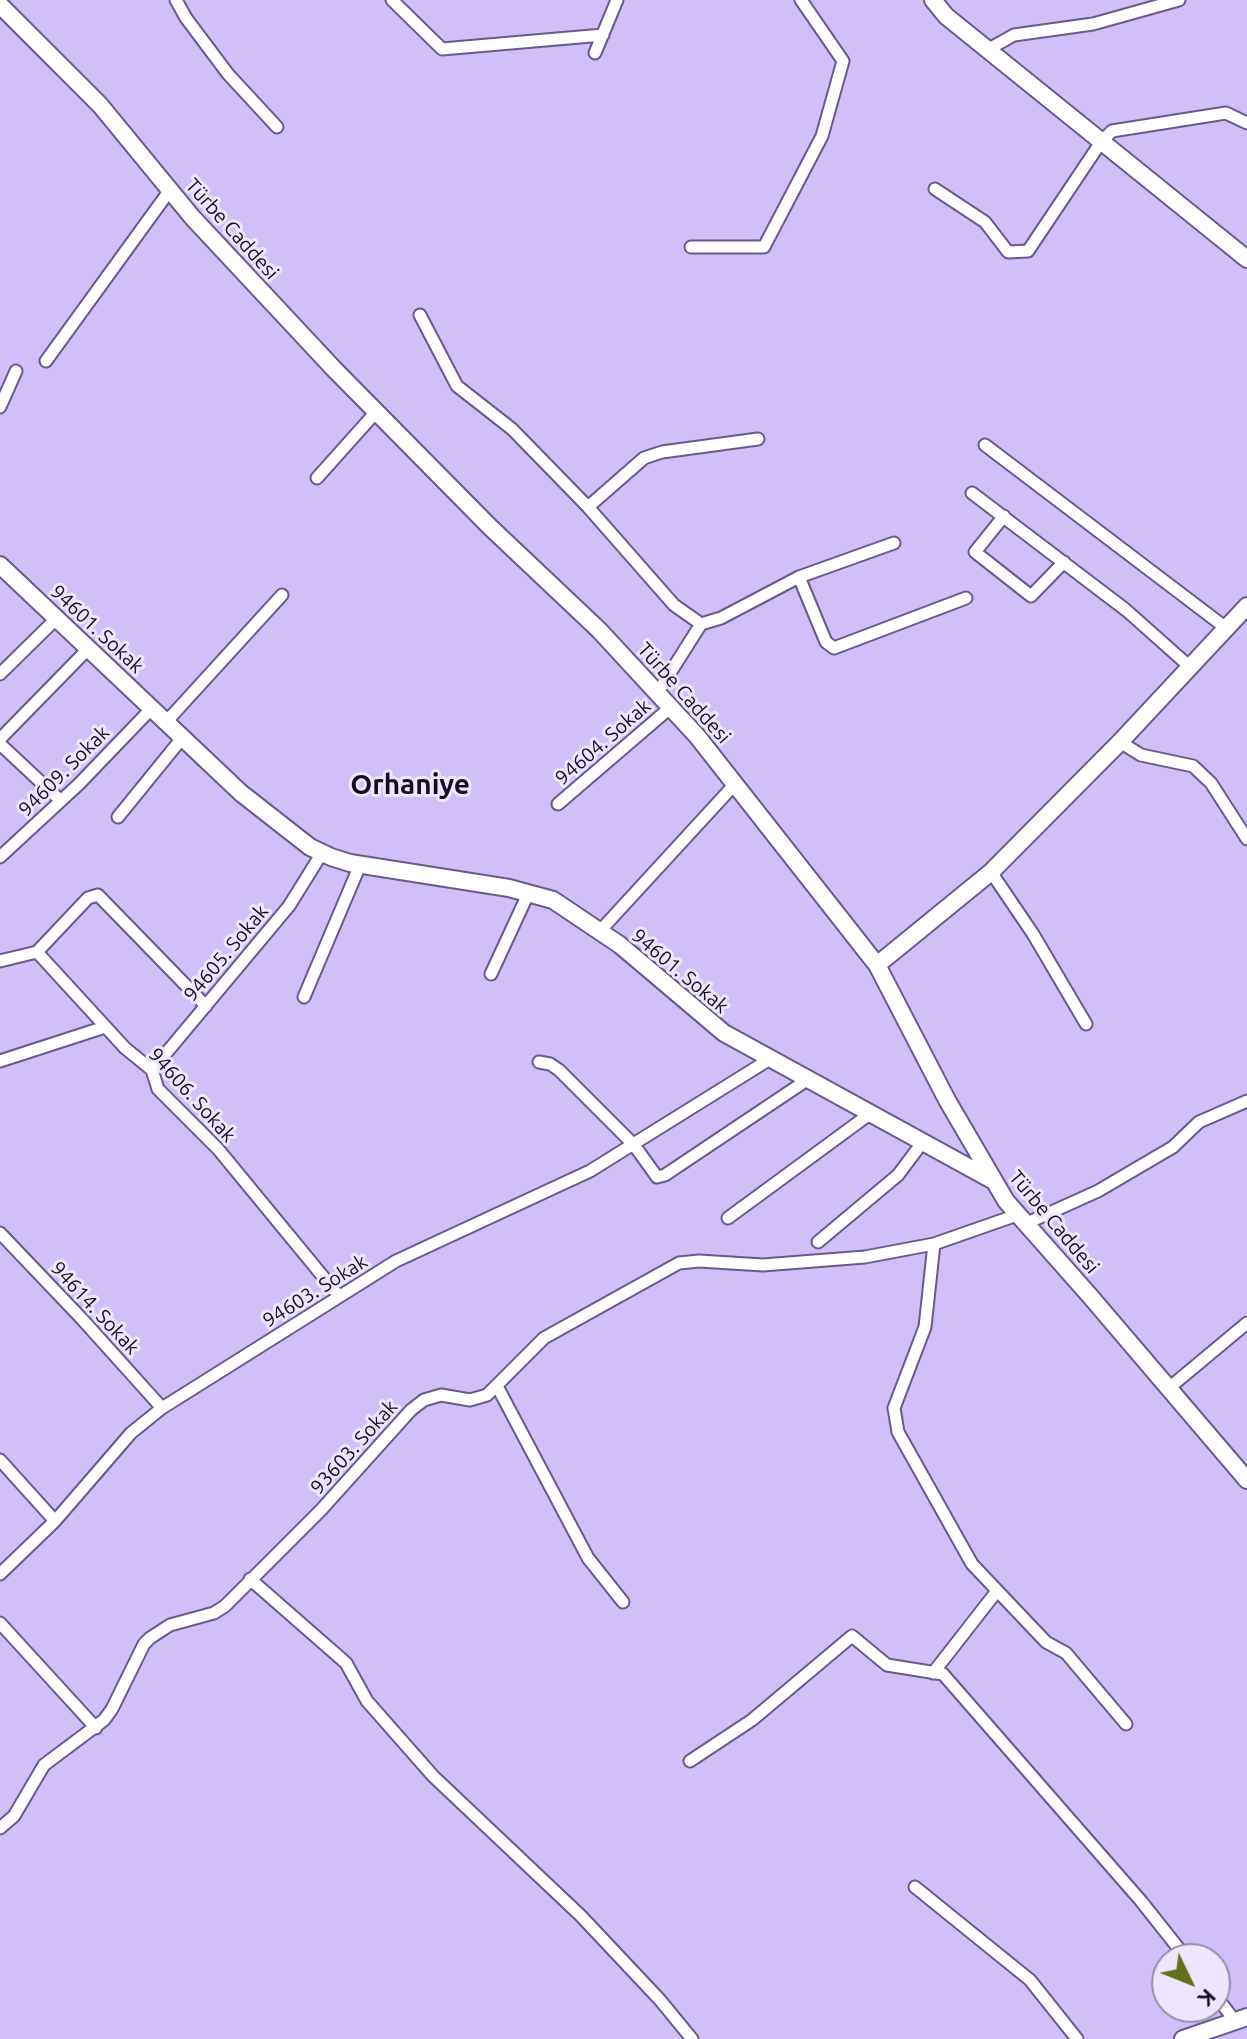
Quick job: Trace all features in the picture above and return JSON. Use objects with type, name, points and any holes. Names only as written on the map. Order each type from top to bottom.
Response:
[{"type":"street","points":[[176,0],[228,74],[277,127]]},
{"type":"street","points":[[392,0],[442,49],[603,35]]},
{"type":"street","points":[[595,53],[617,0]]},
{"type":"street","points":[[691,247],[764,247],[822,136],[843,61],[801,0]]},
{"type":"street","points":[[933,0],[946,16],[987,50],[1247,259]]},
{"type":"street","points":[[987,50],[1014,35],[1093,24],[1179,0]]},
{"type":"street","name":"Türbe Caddesi","points":[[0,5],[100,105],[216,243],[376,412],[490,527],[599,630],[671,707],[877,965],[993,1181],[1021,1220],[1247,1480]]},
{"type":"street","points":[[935,189],[985,222],[1008,252],[1028,251],[1101,142],[1112,131],[1226,113],[1247,123]]},
{"type":"street","points":[[46,361],[170,190]]},
{"type":"street","points":[[420,315],[457,386],[512,429],[588,507],[674,605],[701,624]]},
{"type":"street","points":[[0,407],[16,371]]},
{"type":"street","points":[[317,478],[376,412]]},
{"type":"street","points":[[588,507],[644,458],[662,452],[758,439]]},
{"type":"street","points":[[985,445],[1226,628]]},
{"type":"street","points":[[972,493],[1126,610],[1189,666]]},
{"type":"street","points":[[1004,516],[975,552],[1031,596],[1064,562]]},
{"type":"street","points":[[658,692],[701,624],[721,618],[799,577],[894,543]]},
{"type":"street","name":"94601. Sokak","points":[[0,565],[264,813],[322,853],[360,865],[529,892],[553,900],[640,962],[713,1026],[993,1181]]},
{"type":"street","points":[[799,577],[826,642],[834,648],[966,598]]},
{"type":"street","points":[[167,721],[282,595]]},
{"type":"street","points":[[877,965],[991,872],[1120,742],[1247,606]]},
{"type":"street","points":[[0,674],[57,618]]},
{"type":"street","points":[[61,801],[0,742],[88,649]]},
{"type":"street","name":"94604. Sokak","points":[[558,804],[671,707]]},
{"type":"street","name":"94609. Sokak","points":[[0,857],[61,801],[152,708]]},
{"type":"street","points":[[118,817],[183,737]]},
{"type":"street","points":[[1120,742],[1141,755],[1193,766],[1211,783],[1247,839]]},
{"type":"street","points":[[600,931],[735,784]]},
{"type":"street","name":"94605. Sokak","points":[[152,1070],[297,896],[322,853]]},
{"type":"street","points":[[304,997],[360,865]]},
{"type":"street","points":[[991,872],[1033,934],[1086,1024]]},
{"type":"street","points":[[491,974],[529,892]]},
{"type":"street","points":[[0,961],[37,952],[88,898],[98,895],[206,1006]]},
{"type":"street","name":"94606. Sokak","points":[[37,952],[135,1058],[152,1070],[158,1089],[218,1149],[339,1296]]},
{"type":"street","points":[[0,1061],[105,1027]]},
{"type":"street","name":"94603. Sokak","points":[[0,1574],[55,1521],[131,1433],[162,1408],[418,1250],[553,1190],[634,1145],[770,1059]]},
{"type":"street","points":[[539,1062],[555,1066],[634,1145],[653,1175],[660,1177],[807,1080]]},
{"type":"street","name":"93603. Sokak","points":[[0,1828],[14,1816],[44,1765],[96,1728],[112,1709],[144,1644],[150,1638],[170,1625],[214,1613],[233,1598],[321,1510],[411,1410],[433,1396],[478,1399],[497,1386],[544,1338],[679,1263],[699,1261],[763,1265],[846,1260],[934,1244],[1021,1220],[1098,1191],[1173,1147],[1199,1122],[1247,1101]]},
{"type":"street","points":[[728,1218],[871,1113]]},
{"type":"street","points":[[818,1242],[898,1175],[922,1143]]},
{"type":"street","name":"94614. Sokak","points":[[0,1233],[162,1408]]},
{"type":"street","points":[[934,1244],[925,1327],[894,1408],[898,1432],[972,1564],[1046,1642],[1066,1653],[1126,1724]]},
{"type":"street","points":[[1169,1388],[1247,1323]]},
{"type":"street","points":[[497,1386],[588,1558],[623,1602]]},
{"type":"street","points":[[0,1460],[55,1521]]},
{"type":"street","points":[[250,1579],[346,1663],[367,1701],[433,1776],[581,1916],[692,2039]]},
{"type":"street","points":[[933,1673],[997,1591]]},
{"type":"street","points":[[0,1623],[96,1728]]},
{"type":"street","points":[[690,1761],[752,1720],[852,1636],[887,1665],[943,1674],[1028,1768],[1174,1943]]},
{"type":"street","points":[[915,1887],[1030,1980],[1077,2039]]},
{"type":"street","points":[[1183,2039],[1241,2019]]},
{"type":"district","name":"Orhaniye","points":[[410,785]]}]
